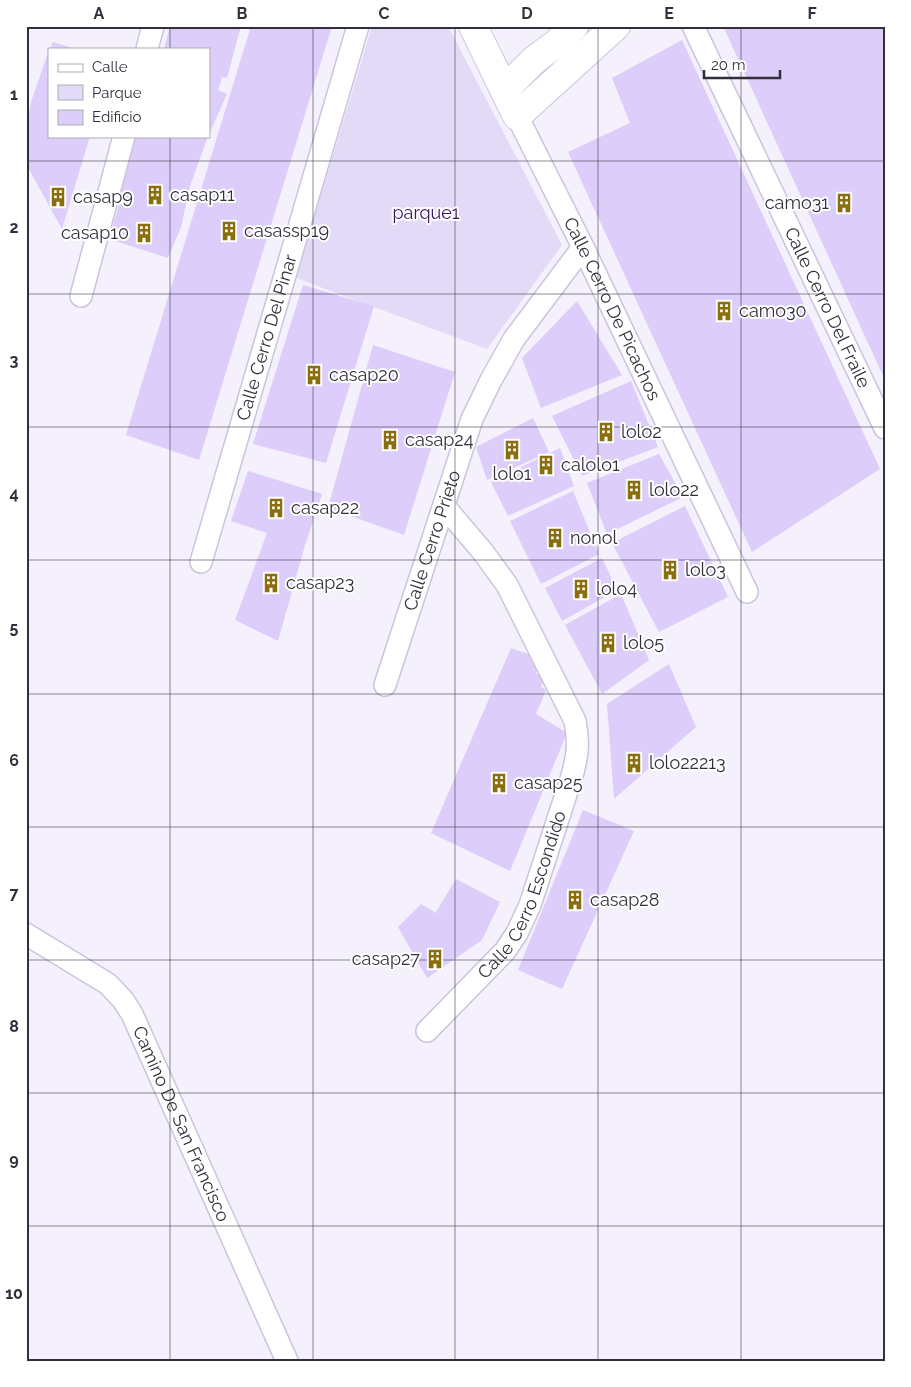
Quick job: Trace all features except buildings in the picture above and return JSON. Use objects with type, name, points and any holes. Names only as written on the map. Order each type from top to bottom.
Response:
[{"type":"street","points":[[147,48],[153,26]]},
{"type":"street","name":"Calle Cerro Del Pinar","points":[[201,562],[358,26]]},
{"type":"street","name":"Calle Cerro De Picachos","points":[[473,26],[583,247],[747,592]]},
{"type":"street","points":[[504,90],[534,60],[557,43],[574,26]]},
{"type":"street","points":[[517,116],[616,26]]},
{"type":"street","name":"Calle Cerro Del Fraile","points":[[693,26],[885,428]]},
{"type":"street","points":[[81,296],[123,138]]},
{"type":"street","name":"Calle Cerro Prieto","points":[[385,685],[472,419],[514,339],[583,247]]},
{"type":"street","name":"Calle Cerro Escondido","points":[[427,1031],[504,951],[517,933],[530,905],[578,755],[575,721],[508,585],[444,506]]},
{"type":"street","name":"Camino De San Francisco","points":[[26,934],[108,984],[123,1000],[136,1023],[285,1360]]},
{"type":"green space","name":"parque1","points":[[372,26],[448,26],[562,245],[487,349],[296,278]]},
{"type":"place","name":"casap11","points":[[155,195]]},
{"type":"place","name":"casap9","points":[[58,197]]},
{"type":"place","name":"camo31","points":[[844,203]]},
{"type":"place","name":"casassp19","points":[[229,231]]},
{"type":"place","name":"casap10","points":[[144,233]]},
{"type":"place","name":"camo30","points":[[724,311]]},
{"type":"place","name":"casap20","points":[[314,375]]},
{"type":"place","name":"lolo2","points":[[606,432]]},
{"type":"place","name":"casap24","points":[[390,440]]},
{"type":"place","name":"lolo1","points":[[512,450]]},
{"type":"place","name":"calolo1","points":[[546,465]]},
{"type":"place","name":"lolo22","points":[[634,490]]},
{"type":"place","name":"casap22","points":[[276,508]]},
{"type":"place","name":"nonol","points":[[555,538]]},
{"type":"place","name":"lolo3","points":[[670,570]]},
{"type":"place","name":"casap23","points":[[271,583]]},
{"type":"place","name":"lolo4","points":[[581,589]]},
{"type":"place","name":"lolo5","points":[[608,643]]},
{"type":"place","name":"lolo22213","points":[[634,763]]},
{"type":"place","name":"casap25","points":[[499,783]]},
{"type":"place","name":"casap28","points":[[575,900]]},
{"type":"place","name":"casap27","points":[[435,959]]}]
